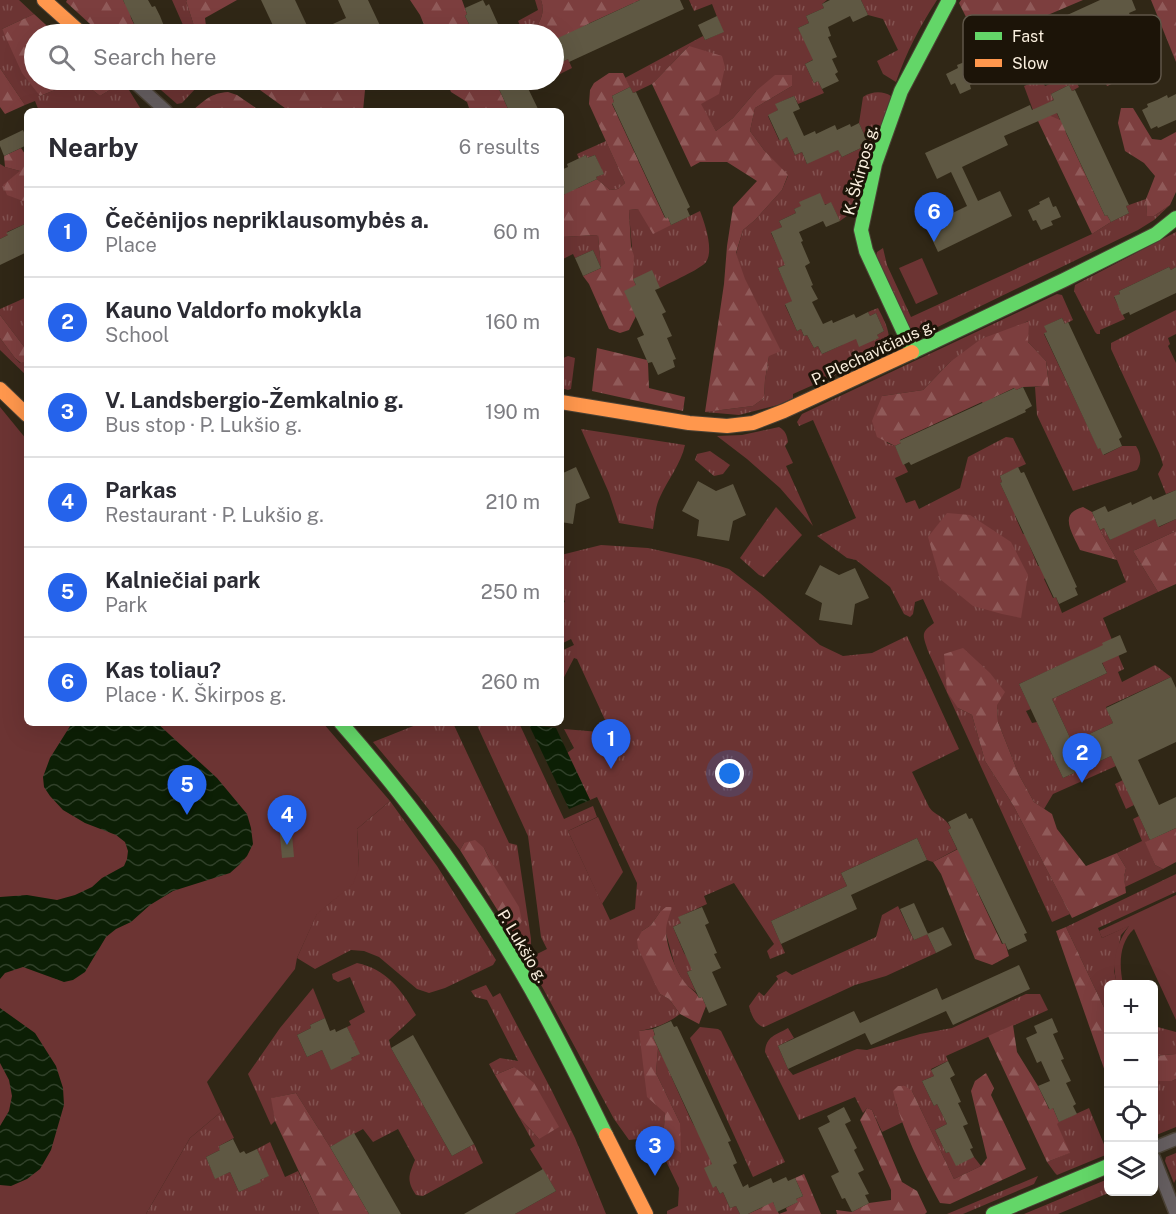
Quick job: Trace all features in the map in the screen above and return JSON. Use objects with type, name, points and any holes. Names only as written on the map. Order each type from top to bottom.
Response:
[{"type":"street","points":[[44,0],[71,24]]},
{"type":"street","name":"K. Škirpos g.","points":[[913,352],[866,251],[861,230],[875,164],[901,91],[949,0]]},
{"type":"street","points":[[143,90],[163,108]]},
{"type":"street","name":"P. Plechavičiaus g.","points":[[564,403],[688,423],[727,426],[753,423],[913,352],[1156,234],[1176,218]]},
{"type":"street","points":[[0,389],[24,412]]},
{"type":"street","name":"P. Lukšio g.","points":[[344,726],[404,798],[482,909],[530,988],[570,1062],[644,1212]]},
{"type":"street","points":[[1158,1146],[1176,1139]]},
{"type":"street","points":[[993,1214],[1104,1168]]},
{"type":"street","points":[[1158,1168],[1176,1214]]},
{"type":"green space","points":[[0,0],[19,0],[34,14],[2,29],[24,68],[24,90],[37,90],[40,96],[55,90],[92,90],[100,96],[110,90],[129,90],[140,108],[38,108],[35,101],[25,105],[0,68]]},
{"type":"green space","points":[[67,0],[123,0],[125,4],[128,3],[134,24],[90,24],[66,2]]},
{"type":"green space","points":[[172,0],[187,0],[193,24],[183,24]]},
{"type":"green space","points":[[237,0],[205,18],[206,24],[193,24],[186,1]]},
{"type":"green space","points":[[410,0],[462,0],[469,24],[424,24]]},
{"type":"green space","points":[[535,0],[541,0],[543,10],[538,24],[519,24],[518,21],[538,10]]},
{"type":"green space","points":[[541,0],[640,0],[590,23],[564,38],[564,24],[538,24],[542,14]]},
{"type":"green space","points":[[689,0],[827,0],[822,4],[824,8],[806,16],[809,23],[798,28],[816,58],[805,64],[814,83],[818,81],[824,93],[798,104],[794,96],[776,104],[778,110],[768,116],[779,140],[787,137],[795,155],[802,152],[807,164],[836,145],[842,157],[861,148],[860,145],[867,141],[859,123],[863,97],[877,92],[891,96],[851,213],[840,221],[831,203],[799,207],[794,209],[796,213],[779,221],[782,227],[771,233],[780,252],[790,263],[778,268],[787,288],[796,299],[785,305],[797,331],[801,329],[814,348],[818,346],[822,354],[842,345],[854,335],[878,338],[877,335],[884,331],[876,313],[870,316],[868,312],[878,308],[889,334],[887,352],[793,394],[793,398],[778,405],[739,415],[705,412],[753,406],[764,398],[769,356],[736,254],[743,230],[782,190],[788,176],[750,131],[755,108],[792,86],[756,91],[733,118],[716,131],[700,104],[689,46],[652,84],[633,93],[625,78],[703,36],[705,40],[723,32],[712,4],[694,11]]},
{"type":"green space","points":[[861,0],[937,0],[914,40],[896,82],[883,74],[877,61],[898,50],[883,19],[868,15]]},
{"type":"green space","points":[[961,0],[1083,0],[1048,15],[965,15],[959,3]]},
{"type":"green space","points":[[1151,0],[1176,0],[1176,62],[1161,25],[1161,15],[1157,15]]},
{"type":"green space","points":[[34,14],[45,24],[24,24],[24,76],[22,73],[2,29]]},
{"type":"green space","points":[[689,46],[722,56],[725,67],[719,94],[701,104],[716,131],[733,118],[756,91],[775,75],[792,75],[792,86],[755,108],[750,131],[764,150],[788,175],[782,190],[743,230],[736,253],[745,279],[781,351],[769,356],[764,398],[753,406],[705,412],[733,207],[757,181],[727,162],[700,162],[691,167],[652,84]]},
{"type":"green space","points":[[568,59],[572,68],[564,72],[564,61]]},
{"type":"green space","points":[[0,68],[25,105],[5,114],[0,107]]},
{"type":"green space","points":[[609,73],[623,73],[630,87],[612,96],[614,102],[612,104],[665,218],[668,217],[671,225],[653,234],[638,209],[629,210],[631,246],[634,256],[633,279],[636,285],[636,316],[629,330],[620,333],[609,329],[589,284],[583,276],[601,268],[598,235],[564,237],[564,191],[578,188],[597,179],[610,190],[618,189],[625,183],[589,104],[590,90],[594,83]]},
{"type":"green space","points":[[1044,84],[1045,86],[1077,84],[1079,87],[1072,91],[1069,85],[1051,94],[1054,100],[1051,101],[1060,120],[1037,121],[1024,86]]},
{"type":"green space","points":[[35,90],[55,90],[40,96]]},
{"type":"green space","points":[[92,90],[110,90],[100,96]]},
{"type":"green space","points":[[161,90],[194,90],[182,103],[177,104]]},
{"type":"green space","points":[[260,90],[365,90],[363,108],[285,108]]},
{"type":"green space","points":[[450,90],[500,90],[508,108],[469,108],[467,102]]},
{"type":"green space","points":[[222,93],[237,95],[256,108],[196,108],[205,100]]},
{"type":"green space","points":[[1121,108],[1133,108],[1152,139],[1161,140],[1176,132],[1176,192],[1170,205],[1154,216],[1147,216],[1146,199],[1155,176],[1144,163],[1125,151],[1118,123]]},
{"type":"green space","points":[[1046,114],[1060,120],[1063,119],[1066,133],[1105,216],[1107,215],[1111,222],[1092,234],[1038,121]]},
{"type":"green space","points":[[606,141],[625,183],[618,189],[610,190],[597,179],[596,177],[603,174],[595,155],[587,158],[586,155],[579,159],[577,154]]},
{"type":"green space","points":[[21,148],[24,152],[24,201],[7,195],[3,185],[20,171],[5,167],[4,156]]},
{"type":"green space","points":[[0,164],[20,171],[24,224],[7,232],[8,235],[0,239]]},
{"type":"green space","points":[[1146,199],[1147,215],[1154,216],[1170,205],[1154,220],[1138,230],[917,337],[912,333],[876,256],[877,252],[883,248],[887,265],[911,317],[1092,234],[1129,213],[1126,206]]},
{"type":"green space","points":[[638,209],[671,225],[700,211],[709,244],[706,262],[692,272],[660,288],[633,279],[629,210]]},
{"type":"green space","points":[[1176,232],[1176,267],[1171,270],[1169,267],[1119,291],[1120,294],[1114,297],[1125,319],[1100,330],[1100,334],[1097,334],[1074,291],[1075,285]]},
{"type":"green space","points":[[598,235],[601,268],[593,250],[575,258],[573,254],[564,258],[564,237]]},
{"type":"green space","points":[[922,258],[938,294],[916,304],[899,268]]},
{"type":"green space","points":[[1057,294],[1062,295],[1073,320],[1065,324],[1062,318],[1045,326],[1047,332],[1044,334],[1098,448],[1104,455],[1122,446],[1136,446],[1140,458],[1137,470],[1073,491],[1037,415],[1035,387],[1049,385],[1046,361],[1028,342],[1028,321],[950,362],[923,390],[882,396],[887,443],[895,446],[908,472],[895,478],[906,503],[915,500],[919,509],[960,488],[968,457],[1006,437],[1013,438],[1026,464],[1000,476],[1002,482],[1000,483],[1009,502],[1012,501],[1017,514],[1015,516],[1023,534],[1026,533],[1038,566],[1041,565],[1047,577],[1044,579],[1053,598],[1056,597],[1062,613],[1126,582],[1100,530],[1104,528],[1110,540],[1153,516],[1159,527],[1176,519],[1176,531],[1133,551],[1158,592],[1103,618],[1124,669],[1118,672],[1122,682],[1155,665],[1171,677],[1106,707],[1113,723],[1072,742],[1052,699],[1107,673],[1096,649],[1019,684],[1031,709],[1026,711],[1032,723],[1037,722],[1063,778],[1111,756],[1116,766],[1053,794],[1044,809],[1034,802],[1019,775],[998,722],[997,705],[958,708],[972,715],[985,761],[1013,805],[1070,914],[1052,922],[928,651],[924,635],[926,629],[934,623],[923,599],[915,602],[913,614],[910,617],[904,614],[890,587],[856,560],[847,558],[817,536],[856,518],[813,420],[799,426],[797,422],[802,414]]},
{"type":"green space","points":[[24,298],[24,347],[0,315],[0,309]]},
{"type":"green space","points":[[1176,310],[1176,334],[1168,338],[1170,344],[1168,346],[1176,363],[1176,490],[1166,494],[1158,474],[1163,465],[1160,455],[1111,349],[1111,343]]},
{"type":"green space","points":[[0,315],[24,347],[24,362],[21,363],[15,358],[0,338]]},
{"type":"green space","points":[[1029,321],[1028,342],[1046,361],[1049,386],[1023,387],[1016,390],[1014,388],[984,405],[982,402],[900,440],[901,443],[895,446],[877,437],[872,421],[882,396],[923,390],[950,362],[981,339]]},
{"type":"green space","points":[[0,338],[20,363],[24,362],[24,373],[0,350]]},
{"type":"green space","points":[[597,348],[647,360],[649,388],[685,397],[683,411],[592,391]]},
{"type":"green space","points":[[568,356],[575,358],[571,389],[568,390],[564,389],[564,358]]},
{"type":"green space","points":[[0,407],[24,436],[24,726],[326,726],[390,801],[357,829],[359,868],[353,884],[317,914],[297,958],[295,969],[207,1082],[221,1112],[190,1138],[146,1214],[0,1214]]},
{"type":"green space","points":[[779,427],[786,435],[788,442],[785,446],[793,463],[786,466],[813,526],[780,488],[717,436],[742,435]]},
{"type":"green space","points":[[581,429],[685,445],[681,459],[658,501],[653,529],[619,523],[609,493]]},
{"type":"green space","points":[[710,451],[730,465],[723,474],[714,476],[695,460],[697,454]]},
{"type":"green space","points":[[776,507],[802,535],[764,577],[740,558]]},
{"type":"green space","points":[[1083,507],[1092,512],[1117,560],[1080,550],[1069,519],[1074,511]]},
{"type":"green space","points":[[947,513],[970,515],[1011,542],[1028,575],[1021,618],[973,606],[940,579],[928,537]]},
{"type":"green space","points":[[1176,531],[1176,584],[1158,592],[1133,551]]},
{"type":"green space","points":[[601,545],[648,548],[698,559],[729,569],[820,645],[843,656],[872,653],[907,636],[959,749],[912,772],[929,807],[951,828],[948,830],[957,849],[933,862],[927,860],[917,838],[841,873],[847,886],[771,921],[785,953],[770,959],[767,951],[774,944],[734,883],[704,896],[707,904],[679,917],[681,923],[673,927],[684,953],[695,969],[687,972],[696,992],[684,983],[675,966],[660,912],[651,925],[642,931],[660,994],[669,999],[680,1014],[661,1025],[639,1031],[665,1113],[663,1140],[680,1123],[656,1073],[658,1048],[662,1056],[665,1055],[668,1069],[691,1120],[715,1163],[714,1187],[716,1186],[720,1194],[723,1192],[730,1208],[736,1206],[740,1214],[667,1214],[667,1211],[678,1206],[679,1188],[664,1157],[646,1138],[629,1140],[614,1119],[527,959],[547,949],[541,937],[528,836],[477,726],[520,726],[564,819],[593,806],[597,817],[568,831],[610,920],[635,909],[637,883],[597,797],[590,800],[567,753],[574,748],[564,729],[611,733],[577,659],[574,658],[564,677],[564,650],[574,645],[571,639],[564,642],[564,554]]},
{"type":"green space","points":[[963,648],[990,673],[1005,692],[997,705],[998,722],[1019,775],[1034,802],[1052,814],[1057,829],[1086,866],[1117,853],[1126,868],[1124,877],[1126,893],[1072,918],[1013,805],[985,761],[972,715],[958,708],[947,692],[944,654]]},
{"type":"green space","points":[[413,726],[454,726],[509,843],[517,845],[531,939],[528,952],[524,954],[508,927],[519,926],[522,921],[484,848],[464,843],[460,850],[373,742]]},
{"type":"green space","points":[[1123,780],[1134,805],[1126,809],[1115,784]]},
{"type":"green space","points":[[390,801],[437,866],[496,960],[493,965],[445,988],[429,993],[417,989],[379,957],[364,951],[351,950],[315,969],[297,958],[317,913],[331,902],[359,867],[357,829]]},
{"type":"green space","points":[[1139,816],[1150,840],[1146,842],[1155,865],[1163,869],[1125,887],[1126,868],[1117,853],[1142,841],[1133,819]]},
{"type":"green space","points":[[598,817],[623,872],[602,904],[568,831]]},
{"type":"green space","points":[[1176,828],[1176,862],[1163,869],[1155,865],[1145,842]]},
{"type":"green space","points":[[475,840],[484,848],[519,907],[522,921],[519,926],[508,927],[460,850],[464,843]]},
{"type":"green space","points":[[960,848],[978,893],[1002,944],[1005,943],[1009,956],[992,965],[975,959],[941,874],[933,862]]},
{"type":"green space","points":[[1176,874],[1176,892],[1098,928],[1102,938],[1130,925],[1121,935],[1114,971],[1116,980],[1104,980],[1104,1008],[1066,927]]},
{"type":"green space","points":[[1176,895],[1176,1020],[1134,929],[1125,941],[1121,955],[1122,980],[1116,980],[1115,961],[1118,947],[1129,926],[1102,938],[1099,931]]},
{"type":"green space","points":[[898,906],[914,940],[927,934],[936,953],[886,976],[855,985],[764,1027],[756,1022],[749,1006],[759,992],[764,996],[778,979],[776,976],[786,971],[792,975],[876,937],[882,915]]},
{"type":"green space","points":[[666,907],[672,907],[666,931],[674,963],[685,982],[699,998],[702,997],[706,1006],[699,1024],[680,1014],[669,999],[660,994],[638,948],[637,940],[642,931],[651,925]]},
{"type":"green space","points":[[1066,927],[1104,1008],[1104,1069],[1056,931]]},
{"type":"green space","points":[[357,963],[376,970],[392,982],[416,1015],[389,1040],[391,1048],[452,1156],[474,1144],[483,1163],[423,1196],[416,1195],[411,1185],[410,1174],[415,1160],[398,1129],[373,1142],[363,1129],[330,1147],[296,1093],[272,1098],[275,1121],[271,1125],[248,1074],[280,1028],[313,988],[325,1018],[310,1025],[311,1028],[297,1035],[307,1057],[322,1050],[331,1069],[359,1054],[347,1027],[351,1025],[349,1021],[365,1012],[350,977],[338,982],[333,979],[332,974]]},
{"type":"green space","points":[[486,985],[493,997],[500,993],[552,1091],[575,1138],[606,1214],[515,1214],[556,1191],[530,1149],[535,1146],[519,1117],[539,1139],[514,1067],[495,1075],[489,1064],[500,1058],[518,1061],[487,1000],[475,997],[471,991]]},
{"type":"green space","points":[[1026,994],[1040,994],[1048,1010],[946,1056],[948,1061],[931,1069],[934,1076],[922,1081],[934,1106],[937,1104],[947,1124],[935,1130],[946,1153],[974,1157],[981,1166],[954,1179],[912,1091],[896,1104],[903,1122],[882,1132],[872,1110],[867,1108],[863,1113],[855,1097],[799,1120],[765,1052],[767,1042],[788,1028],[794,1038],[778,1046],[793,1075],[857,1049],[867,1050],[920,1034],[952,1028]]},
{"type":"green space","points":[[1013,1025],[1017,1052],[1049,1109],[1053,1108],[1059,1122],[1057,1124],[1070,1153],[1047,1162],[988,1036]]},
{"type":"green space","points":[[700,1027],[721,1031],[785,1162],[753,1177],[690,1038]]},
{"type":"green space","points":[[1158,1027],[1176,1032],[1176,1054],[1158,1056]]},
{"type":"green space","points":[[653,1029],[655,1036],[653,1037],[658,1048],[656,1073],[680,1123],[681,1153],[663,1140],[665,1113],[647,1097],[639,1031]]},
{"type":"green space","points":[[1176,1054],[1176,1079],[1158,1081],[1158,1056]]},
{"type":"green space","points":[[514,1067],[534,1083],[559,1127],[539,1139],[519,1117],[495,1075]]},
{"type":"green space","points":[[986,1073],[994,1088],[991,1095],[1026,1169],[950,1204],[940,1203],[913,1148],[893,1091],[898,1086],[905,1086],[912,1091],[954,1179],[981,1166],[987,1158],[971,1091],[975,1081]]},
{"type":"green space","points":[[1176,1079],[1176,1127],[1158,1134],[1158,1081]]},
{"type":"green space","points":[[296,1093],[369,1214],[319,1214],[275,1121],[271,1098]]},
{"type":"green space","points":[[867,1108],[872,1110],[902,1182],[917,1191],[927,1212],[925,1214],[837,1214],[836,1210],[852,1212],[869,1203],[891,1200],[891,1190],[860,1120]]},
{"type":"green space","points":[[1089,1108],[1104,1144],[1104,1156],[1057,1175],[1047,1162],[1069,1153],[1056,1123]]},
{"type":"green space","points":[[221,1112],[234,1138],[219,1146],[220,1150],[206,1157],[215,1178],[230,1172],[239,1192],[260,1182],[268,1176],[257,1149],[270,1142],[285,1177],[298,1171],[319,1214],[146,1214],[190,1138]]},
{"type":"green space","points":[[1176,1153],[1174,1183],[1165,1161],[1166,1157]]},
{"type":"green space","points":[[804,1174],[821,1214],[779,1214],[787,1211],[786,1208],[803,1196],[795,1178]]},
{"type":"green space","points":[[1038,1176],[1034,1184],[963,1214],[947,1214]]},
{"type":"green space","points":[[1104,1181],[1104,1195],[1058,1214],[1024,1214]]},
{"type":"green space","points":[[772,1200],[779,1214],[748,1214],[761,1208]]},
{"type":"water","points":[[70,726],[160,726],[217,778],[247,814],[253,844],[247,856],[230,873],[173,891],[150,905],[131,922],[116,929],[106,937],[85,972],[73,980],[64,982],[23,967],[5,973],[0,979],[0,897],[27,895],[57,900],[75,895],[124,866],[127,859],[128,851],[125,842],[116,835],[85,823],[63,810],[50,796],[44,787],[43,777],[50,758]]},
{"type":"water","points":[[529,726],[556,728],[590,800],[569,809]]},
{"type":"water","points":[[0,1008],[35,1033],[56,1066],[63,1088],[64,1105],[51,1150],[40,1169],[27,1179],[11,1186],[0,1185],[0,1126],[9,1111],[12,1096],[9,1080],[0,1063]]},
{"type":"building","points":[[123,0],[148,0],[152,7],[155,6],[163,24],[134,24]]},
{"type":"building","points":[[261,0],[295,0],[306,24],[272,24]]},
{"type":"building","points":[[338,0],[368,0],[379,24],[333,24],[346,18]]},
{"type":"building","points":[[483,0],[486,6],[489,4],[498,24],[469,24],[465,16],[467,14],[465,8]]},
{"type":"building","points":[[640,0],[680,0],[684,9],[569,62],[568,59],[564,61],[564,35]]},
{"type":"building","points":[[830,0],[861,0],[868,15],[853,22],[850,16],[828,27],[831,36],[828,37],[837,57],[832,59],[839,81],[822,89],[818,81],[814,83],[805,64],[813,60],[798,28],[809,23],[806,16],[824,8],[822,4]]},
{"type":"building","points":[[1100,0],[1132,0],[1136,10],[1129,13],[1130,15],[1067,15]]},
{"type":"building","points":[[717,16],[724,32],[705,40],[698,25]]},
{"type":"building","points":[[963,63],[963,84],[972,84],[970,85],[971,89],[960,94],[955,83],[951,85],[946,74],[958,68],[957,65]]},
{"type":"building","points":[[1069,85],[1072,91],[1075,90],[1129,205],[1126,206],[1129,213],[1111,222],[1107,215],[1105,216],[1057,113],[1004,136],[1008,145],[962,167],[978,201],[1000,191],[1012,216],[938,252],[926,226],[967,206],[951,172],[937,179],[925,153],[1030,105],[1032,110],[1054,100],[1051,94]]},
{"type":"building","points":[[630,87],[633,93],[636,92],[690,207],[687,209],[690,216],[671,225],[668,217],[666,219],[612,103],[614,102],[612,96]]},
{"type":"building","points":[[500,90],[529,90],[538,108],[508,108]]},
{"type":"building","points":[[1176,94],[1176,120],[1151,129],[1142,110],[1148,107],[1147,104],[1167,95],[1168,98]]},
{"type":"building","points":[[794,96],[800,109],[793,112],[804,136],[815,131],[816,134],[835,125],[837,130],[859,123],[867,141],[860,145],[861,148],[842,157],[838,150],[807,164],[802,152],[795,155],[787,137],[780,141],[768,115],[778,110],[775,104]]},
{"type":"building","points":[[23,130],[24,132],[24,146],[4,156],[0,141]]},
{"type":"building","points":[[586,155],[587,158],[595,155],[604,174],[564,195],[564,169],[568,167],[567,164]]},
{"type":"building","points":[[820,193],[825,205],[831,202],[840,221],[826,227],[823,221],[799,232],[810,263],[805,266],[818,299],[812,302],[823,324],[832,320],[833,323],[854,314],[856,318],[868,312],[870,316],[876,313],[884,331],[877,335],[879,338],[859,347],[856,339],[822,354],[818,346],[814,348],[801,329],[797,331],[785,304],[792,301],[778,268],[785,265],[771,232],[782,227],[779,221],[796,213],[794,209],[801,206],[799,202]]},
{"type":"building","points":[[1049,197],[1061,217],[1051,221],[1053,225],[1041,230],[1036,220],[1033,221],[1028,210]]},
{"type":"building","points":[[24,224],[24,253],[0,265],[0,239],[8,235],[6,233]]},
{"type":"building","points":[[593,250],[601,268],[583,276],[575,258]]},
{"type":"building","points":[[1169,267],[1171,270],[1176,267],[1176,293],[1130,315],[1129,312],[1122,315],[1114,296],[1120,294],[1119,291]]},
{"type":"building","points":[[652,270],[660,288],[655,290],[666,312],[662,314],[672,336],[667,338],[676,359],[673,360],[675,367],[658,375],[652,362],[648,363],[637,338],[644,335],[624,291],[636,285],[633,279]]},
{"type":"building","points":[[1062,318],[1065,324],[1068,322],[1122,437],[1119,439],[1122,446],[1103,455],[1100,448],[1098,449],[1044,333],[1047,332],[1044,326]]},
{"type":"building","points":[[1023,387],[1032,406],[1025,410],[1026,412],[911,465],[909,462],[903,465],[895,446],[901,443],[899,441],[1015,388],[1016,390]]},
{"type":"building","points":[[576,467],[590,498],[576,504],[573,524],[564,522],[564,473]]},
{"type":"building","points":[[1018,467],[1021,473],[1024,472],[1077,587],[1075,588],[1078,595],[1059,604],[1056,597],[1054,598],[1000,483],[1002,482],[1000,476]]},
{"type":"building","points":[[698,481],[716,491],[733,484],[746,515],[733,521],[729,541],[697,536],[699,520],[682,511]]},
{"type":"building","points":[[1176,490],[1176,519],[1158,527],[1155,519],[1110,540],[1104,528],[1100,530],[1092,512],[1105,506],[1108,512],[1131,502],[1132,505],[1151,496],[1153,500]]},
{"type":"building","points":[[820,565],[839,575],[855,568],[869,598],[855,604],[852,625],[819,620],[822,603],[805,594]]},
{"type":"building","points":[[1120,635],[1127,652],[1102,663],[1107,673],[1052,699],[1072,742],[1113,723],[1106,708],[1171,677],[1176,688],[1176,742],[1138,760],[1159,805],[1176,797],[1176,828],[1150,840],[1111,756],[1063,778],[1019,684]]},
{"type":"building","points":[[966,813],[969,819],[972,818],[1027,933],[1024,934],[1027,941],[1008,950],[948,830],[951,828],[948,822]]},
{"type":"building","points":[[291,823],[294,857],[282,858],[279,824]]},
{"type":"building","points":[[917,838],[927,860],[851,895],[857,909],[781,944],[771,921],[847,886],[841,873]]},
{"type":"building","points":[[914,903],[928,934],[914,940],[900,909]]},
{"type":"building","points":[[702,907],[709,923],[705,925],[717,953],[714,954],[721,968],[712,972],[727,1005],[709,1013],[687,972],[692,970],[673,927],[681,923],[678,917]]},
{"type":"building","points":[[943,927],[952,945],[936,953],[927,934]]},
{"type":"building","points":[[1019,965],[1030,989],[953,1025],[946,1011],[871,1045],[865,1033],[788,1069],[778,1046],[854,1011],[860,1023],[937,988],[942,1000]]},
{"type":"building","points":[[325,1018],[330,1031],[335,1029],[336,1032],[347,1027],[360,1054],[331,1070],[322,1050],[307,1057],[297,1035],[311,1028],[310,1025]]},
{"type":"building","points":[[1052,1018],[1058,1032],[1053,1034],[1064,1059],[1061,1060],[1071,1081],[1066,1083],[1076,1104],[1073,1106],[1077,1114],[1059,1122],[1053,1108],[1050,1110],[1038,1086],[1050,1081],[1041,1061],[1037,1063],[1026,1038],[1037,1033],[1034,1026]]},
{"type":"building","points":[[671,1021],[674,1027],[677,1026],[731,1141],[728,1142],[737,1163],[733,1165],[743,1187],[748,1184],[749,1188],[771,1178],[773,1183],[786,1177],[788,1181],[795,1178],[803,1196],[796,1199],[798,1202],[777,1212],[773,1202],[748,1214],[740,1214],[736,1206],[730,1208],[723,1192],[720,1194],[716,1186],[713,1188],[704,1168],[712,1164],[653,1037],[655,1035],[653,1029]]},
{"type":"building","points":[[413,1035],[474,1144],[452,1156],[391,1048]]},
{"type":"building","points":[[948,1061],[955,1075],[950,1078],[968,1124],[963,1126],[973,1148],[970,1149],[974,1157],[956,1166],[949,1152],[946,1153],[935,1130],[947,1124],[937,1104],[934,1106],[922,1081],[934,1076],[931,1070]]},
{"type":"building","points":[[844,1107],[851,1121],[845,1124],[857,1148],[854,1150],[864,1170],[858,1173],[869,1194],[865,1195],[869,1203],[852,1212],[845,1198],[842,1199],[831,1176],[839,1172],[818,1128],[830,1122],[827,1116]]},
{"type":"building","points":[[354,1133],[401,1214],[369,1214],[330,1147]]},
{"type":"building","points":[[233,1139],[240,1153],[244,1151],[246,1154],[257,1149],[269,1176],[239,1192],[230,1172],[215,1179],[206,1157],[220,1150],[219,1146]]},
{"type":"building","points":[[543,1169],[556,1191],[515,1214],[464,1214]]},
{"type":"traffic: fast","points":[[913,352],[866,251],[861,230],[875,164],[901,91],[949,0]]},
{"type":"traffic: fast","points":[[912,352],[1156,234],[1176,218]]},
{"type":"traffic: fast","points":[[344,726],[419,818],[489,919],[541,1007],[606,1135]]},
{"type":"traffic: fast","points":[[993,1214],[1104,1168]]},
{"type":"traffic: slow","points":[[44,0],[71,24]]},
{"type":"traffic: slow","points":[[564,402],[689,423],[727,426],[753,423],[912,352]]},
{"type":"traffic: slow","points":[[0,389],[24,412]]},
{"type":"traffic: slow","points":[[606,1135],[646,1214]]},
{"type":"place","name":"Kas toliau?","points":[[934,242]]},
{"type":"place","name":"Čečėnijos nepriklausomybės a.","points":[[611,769]]},
{"type":"place","name":"Kauno Valdorfo mokykla","points":[[1082,783]]},
{"type":"place","name":"Kalniečiai park","points":[[187,815]]},
{"type":"place","name":"Parkas","points":[[287,845]]},
{"type":"place","name":"V. Landsbergio-Žemkalnio g.","points":[[655,1176]]}]
